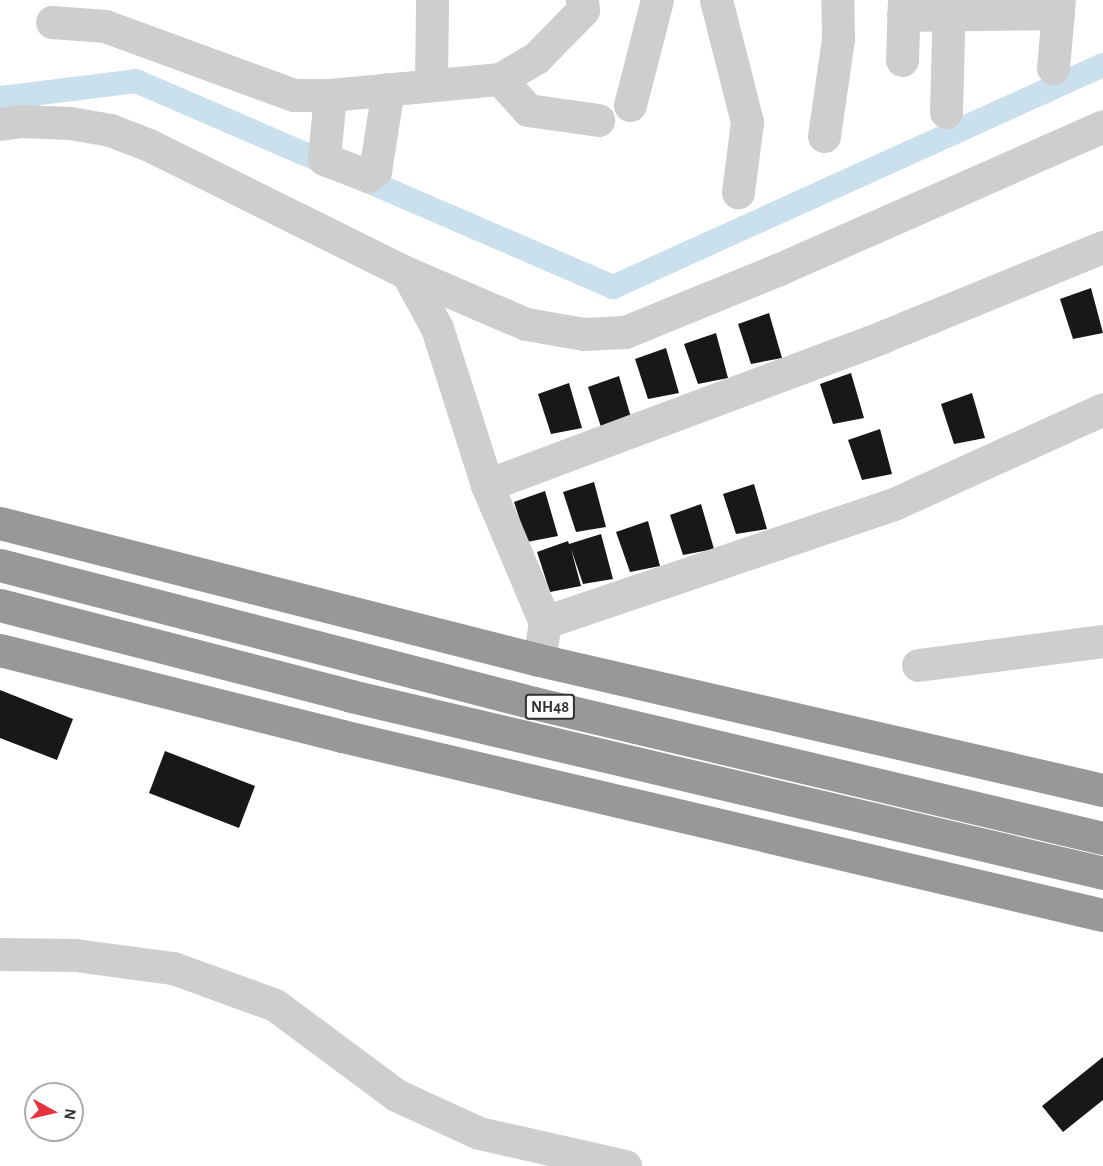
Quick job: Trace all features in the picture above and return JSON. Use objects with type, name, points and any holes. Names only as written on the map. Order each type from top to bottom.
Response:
[{"type":"highway","points":[[0,523],[539,660],[1103,790]]},
{"type":"highway","name":"NH48","points":[[0,565],[546,706],[1103,838]]},
{"type":"highway","points":[[193,615],[269,591]]},
{"type":"highway","name":"NH48","points":[[0,605],[374,701],[1103,873]]},
{"type":"highway","points":[[0,650],[255,714],[1103,915]]},
{"type":"highway","points":[[206,658],[255,714]]},
{"type":"street","points":[[431,85],[432,0]]},
{"type":"street","points":[[630,105],[657,0]]},
{"type":"street","points":[[716,0],[747,122],[738,192]]},
{"type":"street","points":[[824,136],[838,39],[837,0]]},
{"type":"street","points":[[52,22],[105,26],[294,95],[330,95],[500,79],[536,58],[590,3]]},
{"type":"street","points":[[902,60],[903,7],[1058,7],[1053,68]]},
{"type":"street","points":[[946,112],[949,7]]},
{"type":"street","points":[[500,79],[528,110],[598,120]]},
{"type":"street","points":[[330,95],[324,159],[368,176],[375,171],[388,89]]},
{"type":"street","points":[[0,124],[21,121],[70,123],[110,130],[150,145],[407,273],[526,324],[584,334],[625,332],[1096,140]]},
{"type":"street","points":[[487,485],[882,337],[1103,247]]},
{"type":"street","points":[[407,273],[437,328],[487,485],[545,622],[539,660]]},
{"type":"street","points":[[545,622],[896,503],[1103,410]]},
{"type":"street","points":[[918,665],[1103,641]]},
{"type":"street","points":[[0,954],[75,955],[173,968],[275,1005],[396,1095],[479,1133],[625,1166]]},
{"type":"building","points":[[1091,288],[1103,333],[1073,339],[1060,299]]},
{"type":"building","points":[[769,313],[782,358],[751,364],[738,324]]},
{"type":"building","points":[[716,333],[728,378],[698,384],[684,344]]},
{"type":"building","points":[[666,348],[679,393],[648,399],[635,359]]},
{"type":"building","points":[[851,373],[864,418],[833,424],[820,384]]},
{"type":"building","points":[[619,376],[632,421],[601,427],[588,387]]},
{"type":"building","points":[[569,383],[582,428],[551,434],[538,394]]},
{"type":"building","points":[[972,393],[985,438],[954,444],[941,404]]},
{"type":"building","points":[[880,429],[892,474],[862,480],[848,440]]},
{"type":"building","points":[[594,482],[606,527],[576,532],[563,492]]},
{"type":"building","points":[[754,484],[767,529],[736,534],[723,494]]},
{"type":"building","points":[[545,491],[558,536],[527,542],[514,502]]},
{"type":"building","points":[[701,504],[714,549],[683,555],[670,515]]},
{"type":"building","points":[[648,521],[660,566],[630,572],[616,532]]},
{"type":"building","points":[[601,534],[613,579],[583,584],[571,549],[581,586],[550,592],[537,552],[568,541],[569,544]]},
{"type":"building","points":[[0,690],[73,719],[57,760],[0,738]]},
{"type":"building","points":[[165,751],[255,786],[239,828],[149,793]]},
{"type":"building","points":[[1103,1057],[1103,1100],[1063,1132],[1042,1106]]},
{"type":"waterway","points":[[0,98],[136,81],[613,287],[1103,65]]}]
